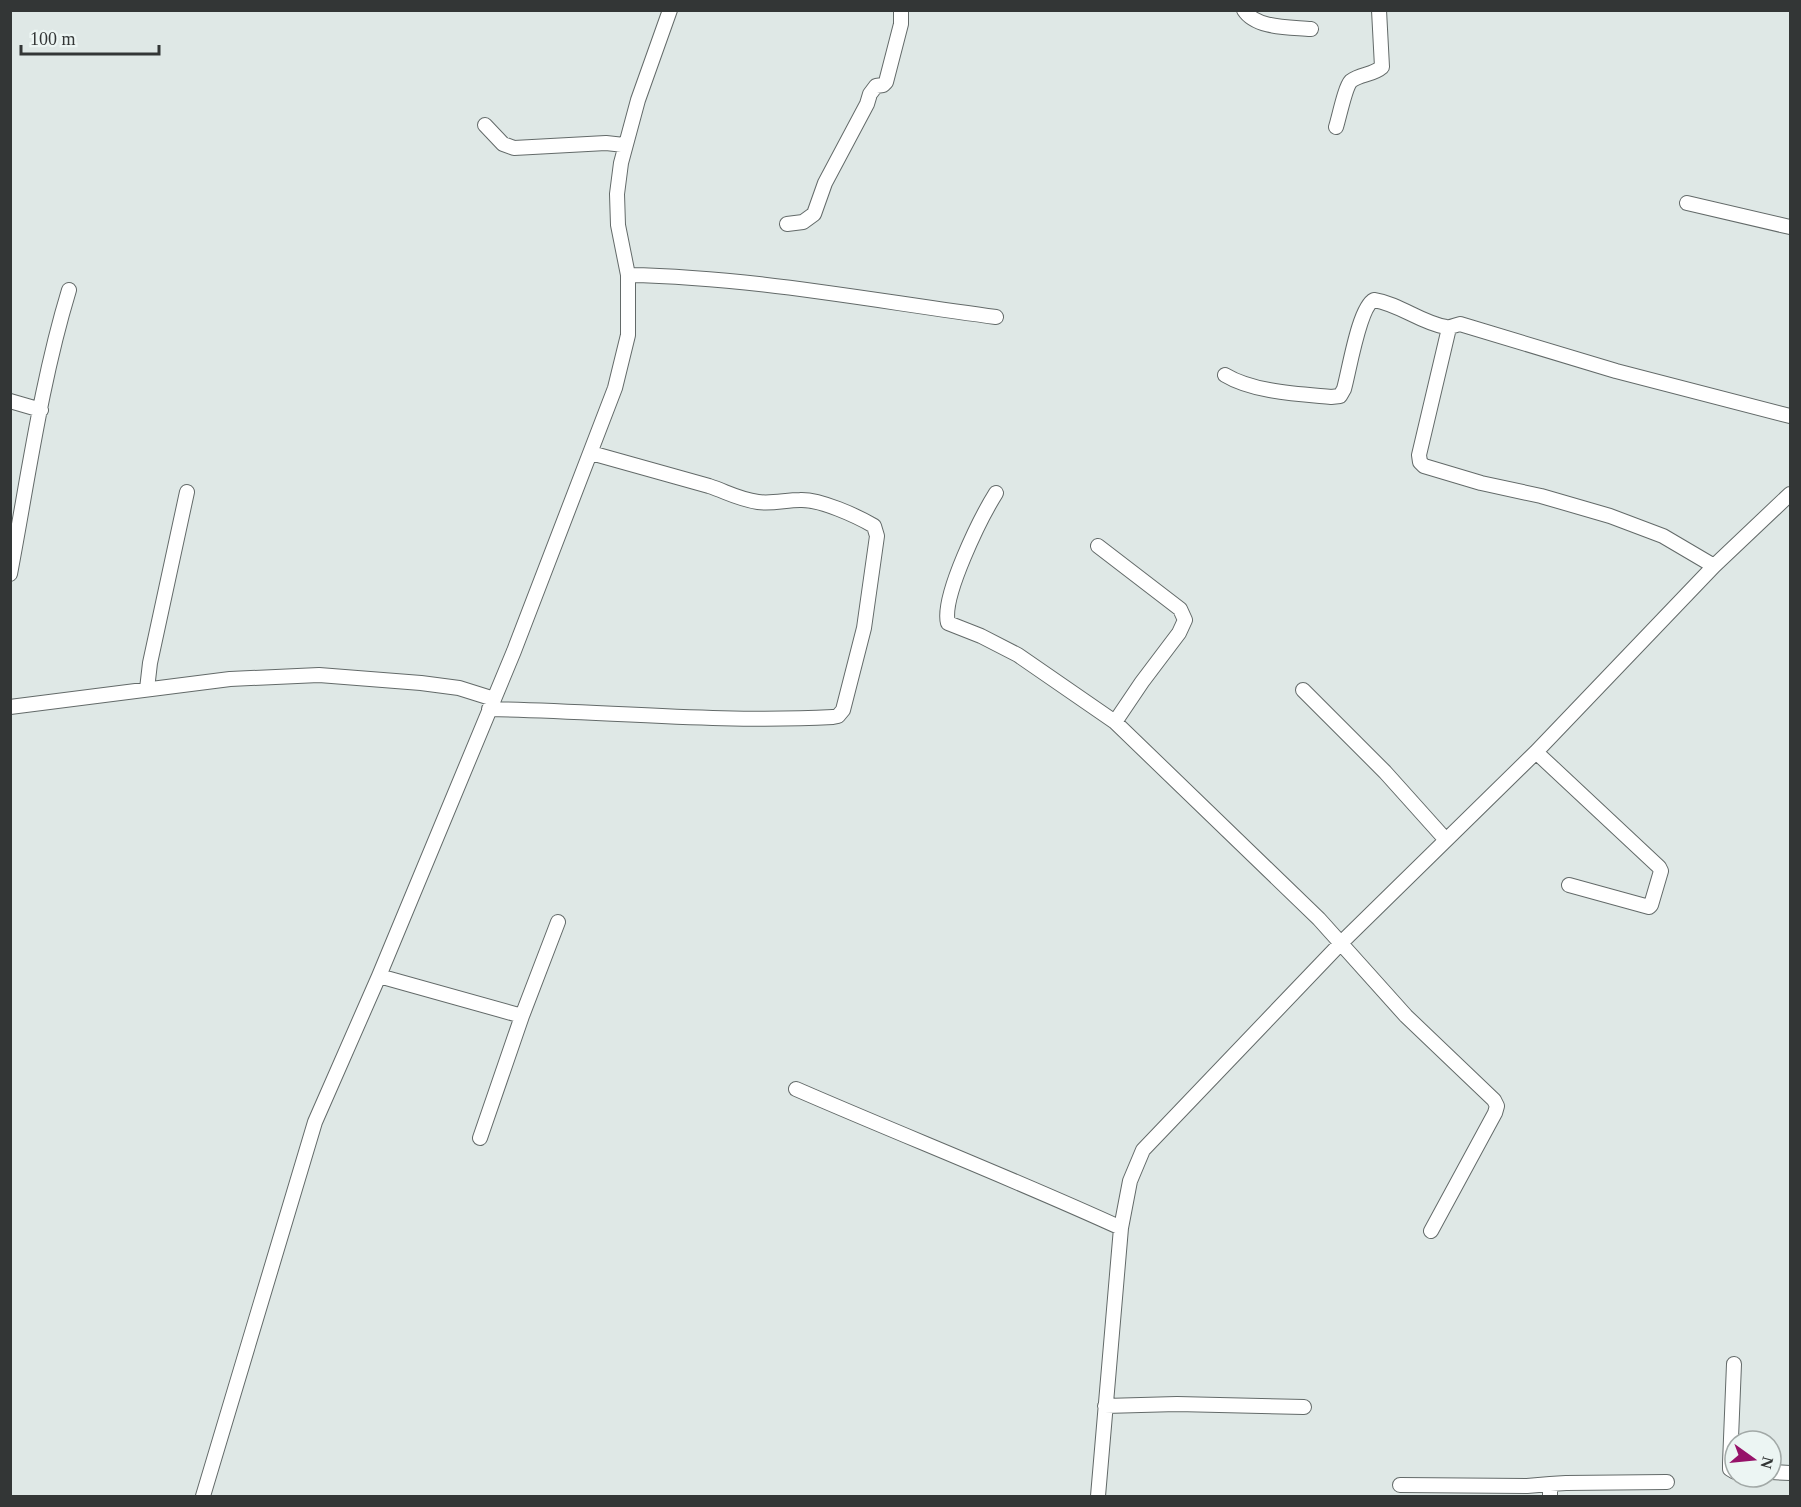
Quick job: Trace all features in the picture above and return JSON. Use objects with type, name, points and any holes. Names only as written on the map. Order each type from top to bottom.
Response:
[{"type":"street","points":[[203,1497],[315,1122],[379,976],[491,704],[615,388],[628,335],[628,275],[618,225],[617,194],[624,145],[670,10]]},
{"type":"street","points":[[787,224],[803,222],[814,214],[825,183],[867,104],[870,94],[876,86],[886,82],[901,24],[901,10]]},
{"type":"street","points":[[1244,10],[1252,19],[1260,23],[1311,29]]},
{"type":"street","points":[[1336,127],[1347,87],[1351,81],[1382,67],[1379,10]]},
{"type":"street","points":[[485,125],[503,144],[513,148],[606,143],[624,145]]},
{"type":"street","points":[[1687,203],[1791,227]]},
{"type":"street","points":[[628,275],[674,276],[744,283],[996,316]]},
{"type":"street","points":[[10,574],[14,539],[61,315],[69,290]]},
{"type":"street","points":[[1225,375],[1241,383],[1302,394],[1336,397],[1344,389],[1363,317],[1367,305],[1372,300],[1390,304],[1422,319],[1449,328],[1460,324],[1616,370],[1791,416]]},
{"type":"street","points":[[1449,328],[1419,455],[1420,462],[1424,466],[1610,516],[1663,536],[1714,566]]},
{"type":"street","points":[[10,401],[41,410]]},
{"type":"street","points":[[10,707],[230,680],[319,675],[459,688],[491,704],[653,717],[722,719],[838,716],[843,710],[864,628],[877,536],[874,526],[815,502],[798,500],[760,502],[727,495],[710,486],[591,453]]},
{"type":"street","points":[[147,689],[150,663],[187,492]]},
{"type":"street","points":[[996,493],[977,528],[951,593],[947,607],[948,623],[981,636],[1018,655],[1115,722],[1319,919],[1406,1016],[1494,1100],[1497,1106],[1496,1113],[1431,1230]]},
{"type":"street","points":[[1098,1497],[1121,1228],[1130,1181],[1143,1150],[1340,944],[1536,752],[1714,566],[1791,494]]},
{"type":"street","points":[[1098,546],[1180,609],[1185,620],[1179,633],[1115,722]]},
{"type":"street","points":[[1303,690],[1385,772],[1446,840]]},
{"type":"street","points":[[1536,752],[1661,871],[1649,907],[1569,885]]},
{"type":"street","points":[[480,1138],[558,921]]},
{"type":"street","points":[[379,976],[522,1017]]},
{"type":"street","points":[[796,1089],[932,1148],[1032,1187],[1121,1228]]},
{"type":"street","points":[[1731,1429],[1734,1364]]},
{"type":"street","points":[[1105,1406],[1177,1404],[1304,1407]]},
{"type":"street","points":[[1400,1485],[1527,1486],[1550,1490],[1566,1482],[1667,1482]]}]
